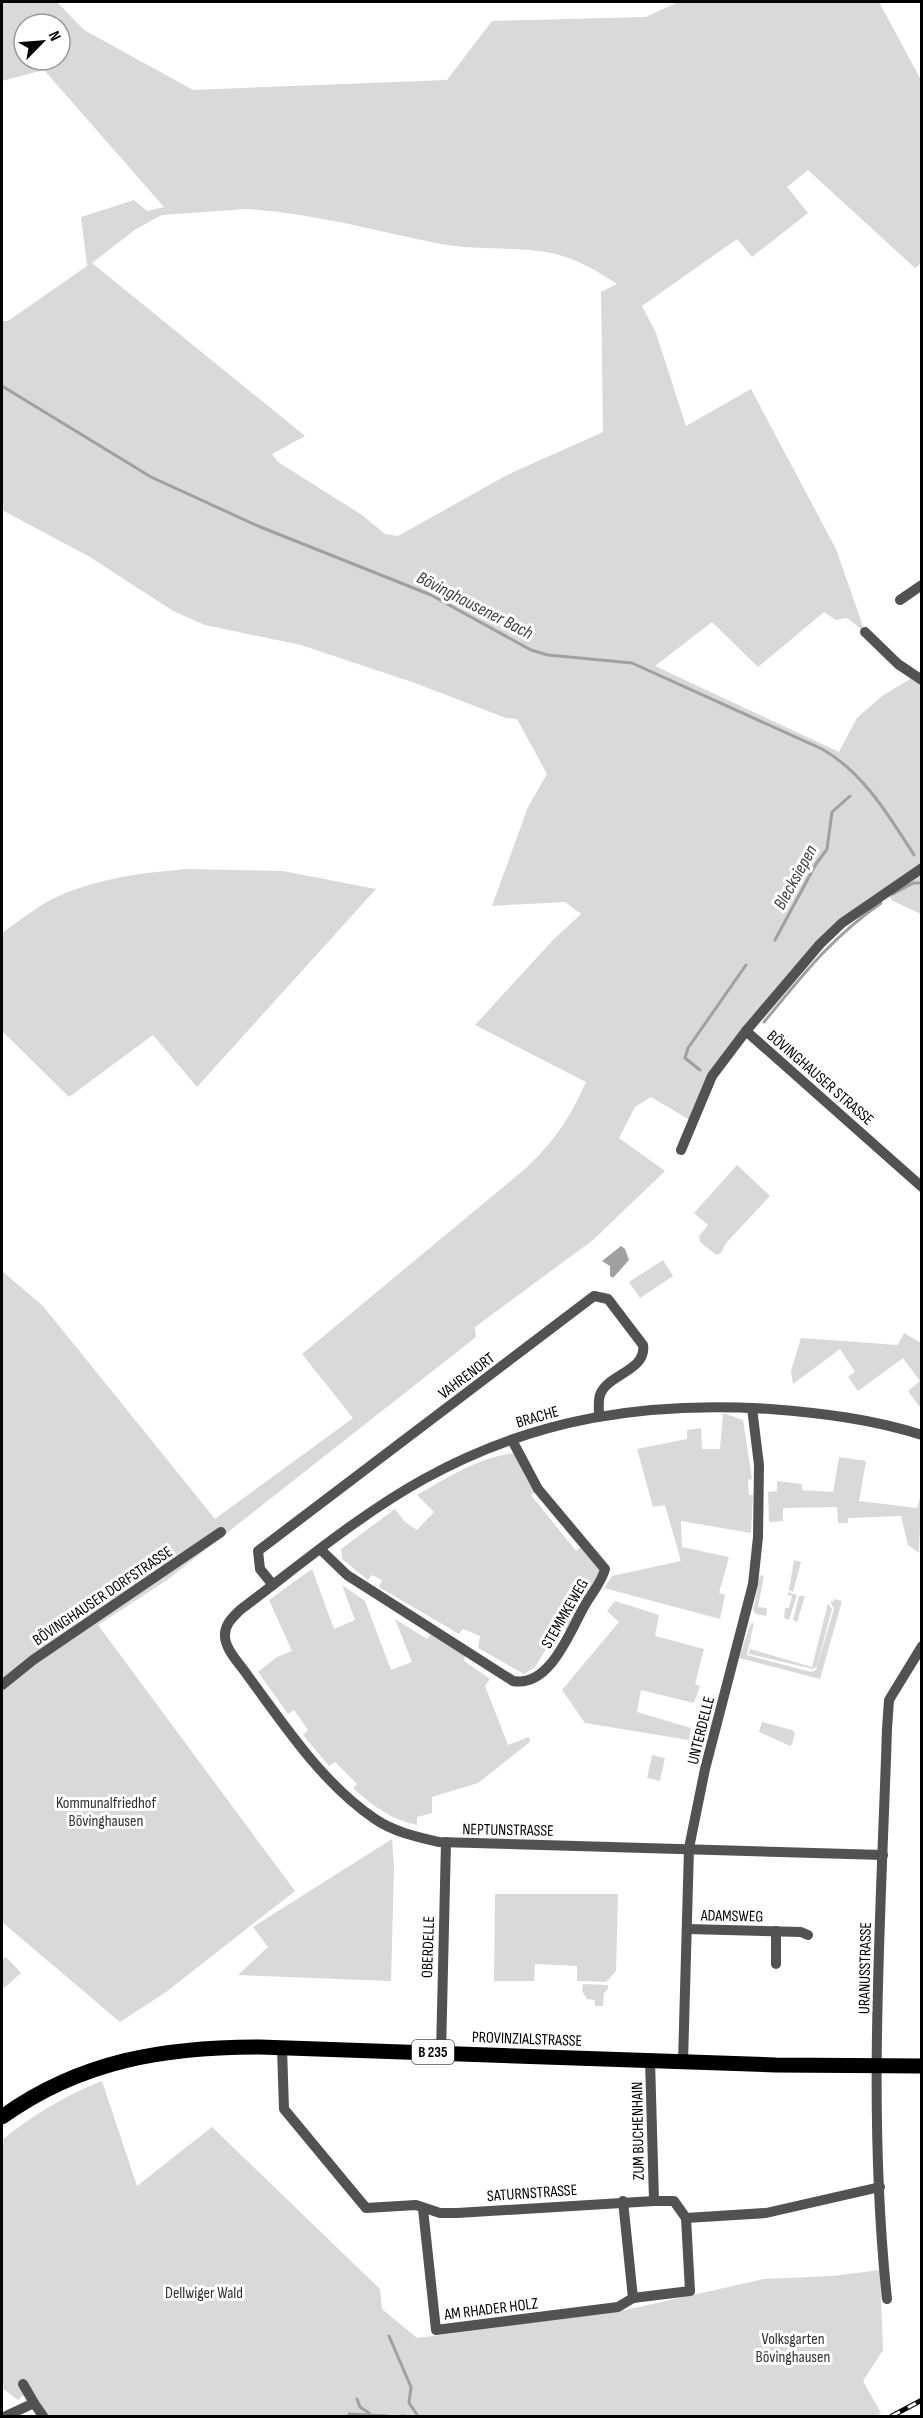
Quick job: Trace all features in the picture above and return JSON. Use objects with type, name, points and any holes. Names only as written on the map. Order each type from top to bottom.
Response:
[{"type":"main road","name":"PROVINZIALSTRASSE","points":[[2,2117],[69,2080],[98,2068],[143,2055],[227,2047],[683,2062],[921,2066]]},
{"type":"street","points":[[900,600],[921,585]]},
{"type":"street","points":[[865,632],[898,664],[921,680]]},
{"type":"street","name":"BÖVINGHAUSER STRASSE","points":[[921,868],[842,923],[820,944],[746,1031],[921,1187]]},
{"type":"street","points":[[681,1150],[712,1076],[746,1031]]},
{"type":"street","name":"VAHRENORT","points":[[273,1585],[260,1569],[258,1551],[594,1296],[608,1299],[643,1345],[644,1352],[641,1360],[604,1388],[600,1395],[599,1415]]},
{"type":"street","name":"BRACHE","points":[[225,1637],[228,1622],[273,1585],[374,1510],[424,1479],[512,1440],[599,1415],[671,1406],[752,1408],[851,1418],[921,1435]]},
{"type":"street","name":"UNTERDELLE","points":[[683,2062],[689,1848],[705,1768],[753,1584],[760,1512],[759,1465],[752,1408]]},
{"type":"street","name":"STEMMKEWEG","points":[[321,1550],[347,1575],[513,1681],[523,1683],[534,1678],[552,1662],[605,1569],[538,1489],[512,1440]]},
{"type":"street","name":"BÖVINGHAUSER DORFSTRASSE","points":[[2,1685],[33,1660],[221,1532]]},
{"type":"street","name":"NEPTUNSTRASSE","points":[[225,1637],[231,1652],[318,1767],[376,1820],[406,1834],[446,1842],[883,1855]]},
{"type":"street","name":"URANUSSTRASSE","points":[[887,2299],[881,2244],[878,1948],[890,1700],[921,1646]]},
{"type":"street","name":"OBERDELLE","points":[[441,2053],[446,1842]]},
{"type":"street","name":"ADAMSWEG","points":[[688,1929],[801,1932],[808,1935]]},
{"type":"street","name":"ADAMSWEG","points":[[776,1931],[776,1964]]},
{"type":"street","name":"SATURNSTRASSE","points":[[282,2048],[284,2109],[361,2204],[370,2209],[417,2205],[423,2209],[441,2213],[457,2213],[623,2200],[674,2202],[686,2218]]},
{"type":"street","name":"ZUM BUCHENHAIN","points":[[650,2060],[654,2201]]},
{"type":"street","points":[[686,2218],[766,2213],[880,2187]]},
{"type":"street","points":[[623,2200],[633,2298]]},
{"type":"street","name":"AM RHADER HOLZ","points":[[423,2209],[436,2330],[618,2307],[633,2298],[690,2291],[686,2218]]},
{"type":"street","points":[[23,2384],[43,2416]]},
{"type":"street","points":[[6,2416],[34,2403]]},
{"type":"green space","points":[[2,2],[57,2],[67,12],[12,12],[12,72],[36,72],[2,81]]},
{"type":"green space","name":"Kommunalfriedhof Bövinghausen","points":[[678,2],[879,2],[921,80],[921,263],[915,268],[808,170],[787,187],[808,213],[752,257],[737,239],[642,306],[656,333],[686,426],[751,389],[836,549],[865,632],[847,618],[836,620],[824,612],[758,667],[712,622],[655,666],[839,752],[857,718],[882,696],[915,676],[921,680],[921,914],[893,901],[885,892],[842,923],[730,1050],[693,1122],[651,1097],[635,1107],[619,1138],[665,1171],[593,1240],[475,1327],[476,1337],[167,1580],[98,1625],[295,1891],[166,1992],[120,2022],[2,1922],[2,1271],[43,1306],[215,1519],[353,1418],[302,1354],[525,1169],[553,1139],[567,1119],[586,1082],[475,1025],[553,940],[581,914],[565,902],[492,906],[528,807],[547,774],[517,719],[506,718],[415,683],[301,645],[205,625],[173,611],[90,557],[2,510],[2,321],[8,321],[87,266],[81,217],[134,200],[147,211],[164,207],[46,72],[72,72],[72,18],[84,30],[193,90],[447,80],[492,21],[646,17]],"holes":[[[246,209],[318,218],[450,245],[519,249],[556,254],[574,260],[617,284],[601,292],[603,432],[507,475],[398,536],[385,534],[362,515],[278,462],[272,454],[305,436],[92,263],[136,229],[162,215]]]},
{"type":"green space","points":[[188,869],[283,871],[376,889],[197,1087],[153,1035],[69,1097],[2,1031],[2,933],[40,906],[74,890],[111,879]]},
{"type":"green space","points":[[737,1165],[770,1196],[726,1243],[721,1253],[716,1255],[700,1242],[699,1236],[708,1225],[694,1213]]},
{"type":"green space","points":[[663,1260],[673,1276],[640,1298],[629,1282]]},
{"type":"green space","points":[[904,1333],[921,1343],[922,1404],[919,1406],[908,1391],[920,1381],[903,1358],[858,1391],[848,1377],[855,1372],[840,1349],[793,1384],[791,1371],[801,1338],[898,1345]]},
{"type":"green space","points":[[723,1413],[743,1420],[752,1479],[748,1480],[749,1495],[753,1495],[751,1533],[681,1521],[682,1547],[729,1557],[719,1593],[725,1595],[720,1619],[604,1588],[612,1576],[681,1561],[665,1505],[653,1507],[637,1449],[687,1439],[687,1430],[701,1428],[702,1449],[720,1449]]},
{"type":"green space","points":[[517,1453],[526,1478],[536,1491],[531,1495],[576,1551],[582,1546],[598,1563],[600,1574],[567,1631],[561,1625],[535,1667],[524,1674],[478,1648],[480,1636],[463,1629],[459,1634],[379,1587],[382,1580],[372,1575],[368,1580],[342,1559],[341,1549],[395,1509],[405,1522],[417,1530],[434,1512],[417,1495],[478,1463]]},
{"type":"green space","points":[[839,1457],[866,1461],[859,1501],[917,1508],[921,1495],[919,1553],[908,1545],[901,1516],[848,1518],[848,1523],[838,1523],[837,1507],[783,1508],[783,1521],[769,1522],[768,1492],[777,1491],[777,1481],[802,1484],[802,1490],[833,1492]]},
{"type":"green space","points":[[794,1560],[801,1562],[793,1592],[789,1590]]},
{"type":"green space","points":[[312,1569],[334,1629],[355,1620],[342,1585],[365,1601],[391,1670],[412,1662],[395,1619],[427,1639],[433,1632],[466,1652],[464,1661],[490,1679],[485,1686],[508,1745],[529,1737],[530,1742],[478,1783],[432,1797],[432,1813],[417,1817],[417,1825],[390,1815],[368,1801],[353,1788],[357,1784],[335,1762],[329,1766],[303,1735],[308,1730],[294,1710],[288,1714],[258,1672],[277,1657],[292,1651],[269,1600]]},
{"type":"green space","points":[[760,1575],[764,1576],[758,1607],[767,1608],[766,1616],[756,1614],[753,1610]]},
{"type":"green space","points":[[788,1592],[797,1595],[789,1620],[784,1618],[785,1608],[789,1608],[792,1596],[788,1595]]},
{"type":"green space","points":[[799,1596],[805,1596],[797,1622],[793,1620]]},
{"type":"green space","points":[[834,1599],[842,1601],[820,1679],[739,1658],[750,1625],[754,1622],[747,1655],[811,1672],[816,1670],[834,1609],[830,1601],[833,1602]]},
{"type":"green space","points":[[615,1601],[659,1615],[655,1636],[704,1649],[695,1684],[700,1686],[694,1703],[641,1690],[637,1712],[691,1728],[689,1740],[585,1723],[562,1690],[619,1622],[607,1611]]},
{"type":"green space","points":[[828,1603],[832,1609],[817,1666],[813,1669],[749,1654],[750,1649],[812,1667]]},
{"type":"green space","points":[[762,1722],[792,1730],[795,1733],[792,1744],[790,1746],[759,1732]]},
{"type":"green space","points":[[652,1755],[665,1758],[660,1781],[647,1778]]},
{"type":"green space","points":[[392,1839],[394,1868],[391,1981],[238,1975],[268,1947],[253,1927]]},
{"type":"green space","points":[[495,1894],[618,1894],[616,1971],[606,1982],[577,1981],[577,1966],[535,1964],[534,1981],[494,1981]]},
{"type":"green space","points":[[6,1957],[21,1973],[4,1988],[2,1986],[2,1960]]},
{"type":"green space","points":[[583,1984],[608,1985],[604,1993],[603,2006],[595,2006],[595,2000],[587,1999],[582,1991]]},
{"type":"green space","name":"Dellwiger Wald","points":[[102,2081],[137,2186],[212,2127],[380,2289],[382,2309],[417,2338],[621,2311],[764,2279],[832,2276],[880,2270],[883,2350],[863,2381],[881,2413],[876,2416],[48,2416],[31,2389],[18,2400],[2,2388],[2,2140],[49,2107]]},
{"type":"shaded area","points":[[621,1246],[625,1249],[629,1260],[613,1278],[610,1276],[610,1266],[602,1261]]},
{"type":"waterway","name":"Bövinghausener Bach","points":[[2,386],[151,477],[258,526],[431,595],[531,650],[548,655],[632,663],[822,749],[863,782],[885,810],[914,855]]},
{"type":"waterway","name":"Blecksiepen","points":[[775,940],[816,864],[827,849],[832,812],[850,796]]},
{"type":"waterway","points":[[893,894],[913,883],[922,883]]},
{"type":"waterway","points":[[764,1022],[832,944],[881,903]]},
{"type":"waterway","name":"Blecksiepen","points":[[700,1070],[685,1058],[688,1048],[746,965]]},
{"type":"waterway","points":[[389,2336],[411,2387],[409,2403],[418,2416]]},
{"type":"waterway","points":[[357,2399],[360,2407],[369,2413]]},
{"type":"waterway","points":[[349,2414],[388,2416]]},
{"type":"railway","points":[[892,2416],[922,2400]]},
{"type":"park label","name":"Volksgarten Bövinghausen","points":[[793,2347]]}]
